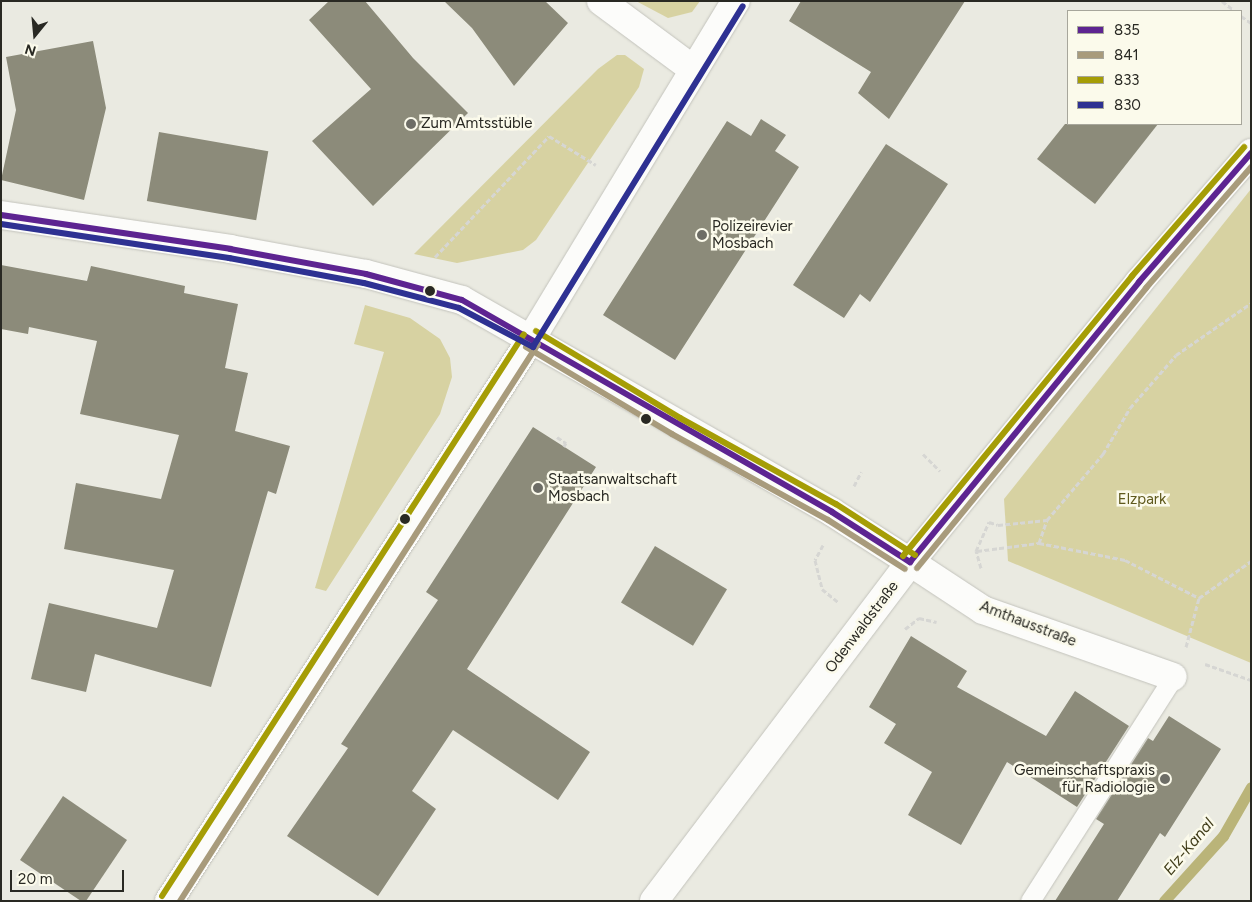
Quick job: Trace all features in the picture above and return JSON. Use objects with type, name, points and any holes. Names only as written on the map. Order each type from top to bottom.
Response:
[{"type":"main road","points":[[601,1],[693,69]]},
{"type":"main road","points":[[169,901],[531,339],[693,69],[736,1]]},
{"type":"main road","name":"Odenwaldstraße","points":[[654,901],[910,562],[948,519],[1139,282],[1251,153]]},
{"type":"main road","name":"Amthausstraße","points":[[1,216],[230,249],[366,274],[462,300],[676,426],[832,512],[983,610],[1178,667]]},
{"type":"lane","points":[[1030,901],[1178,667]]},
{"type":"path","points":[[1222,1],[1234,10]]},
{"type":"path","points":[[423,289],[434,258],[549,136],[625,182]]},
{"type":"path","points":[[1039,543],[1047,520],[1102,454],[1130,408],[1176,355],[1251,302]]},
{"type":"path","points":[[557,437],[566,443],[564,446]]},
{"type":"path","points":[[964,596],[981,570],[976,551],[989,522],[998,525],[1047,520]]},
{"type":"path","points":[[976,551],[1039,543],[1125,560],[1199,598]]},
{"type":"path","points":[[1178,667],[1199,598],[1251,561]]},
{"type":"green space","points":[[636,1],[700,1],[692,12],[668,18]]},
{"type":"green space","points":[[617,55],[625,55],[644,69],[639,87],[536,240],[523,250],[457,263],[414,254],[598,69]]},
{"type":"green space","name":"Elzpark","points":[[1251,189],[1251,663],[1008,561],[1004,499]]},
{"type":"green space","points":[[365,305],[410,318],[440,339],[450,358],[452,377],[440,414],[326,591],[315,588],[384,352],[354,344]]},
{"type":"building","points":[[329,1],[365,1],[413,58],[468,113],[373,206],[312,141],[371,89],[309,20]]},
{"type":"building","points":[[444,1],[545,1],[568,23],[514,86],[472,28]]},
{"type":"building","points":[[801,1],[965,1],[889,119],[858,93],[871,72],[789,21]]},
{"type":"building","points":[[93,41],[106,108],[84,200],[1,180],[16,110],[6,57]]},
{"type":"building","points":[[761,119],[786,135],[775,151],[799,167],[675,360],[603,315],[727,121],[751,136]]},
{"type":"building","points":[[1065,124],[1157,125],[1095,204],[1037,159]]},
{"type":"building","points":[[159,132],[268,151],[256,220],[147,201]]},
{"type":"building","points":[[886,144],[948,184],[870,302],[860,294],[844,318],[793,285]]},
{"type":"building","points":[[1,265],[87,281],[91,266],[185,286],[184,293],[238,304],[225,368],[248,373],[235,431],[290,446],[276,494],[268,491],[211,687],[95,654],[86,692],[31,679],[49,603],[157,628],[174,570],[64,549],[76,483],[161,499],[179,435],[80,414],[97,341],[29,327],[28,334],[1,329]]},
{"type":"building","points":[[533,427],[596,467],[467,669],[590,752],[558,800],[453,730],[412,791],[436,809],[378,896],[287,836],[348,748],[341,744],[438,600],[426,592]]},
{"type":"building","points":[[655,546],[727,589],[693,646],[621,603]]},
{"type":"building","points":[[911,636],[967,671],[957,687],[1046,736],[1075,691],[1129,726],[1077,807],[1007,762],[961,845],[908,815],[932,772],[884,743],[896,724],[869,707]]},
{"type":"building","name":"Gemeinschaftspraxis für Radiologie","points":[[1169,716],[1221,749],[1165,837],[1160,833],[1117,901],[1055,901],[1104,824],[1096,819],[1148,738],[1153,741]]},
{"type":"building","points":[[63,796],[127,840],[86,901],[81,901],[20,860]]},
{"type":"waterway","name":"Elz-Kanal","points":[[1164,901],[1223,836],[1251,787]]},
{"type":"transit line","name":"830","points":[[1,224],[229,258],[364,283],[459,308],[533,347],[743,6]]},
{"type":"transit line","name":"833","points":[[903,556],[1132,276],[1244,147]]},
{"type":"transit line","name":"835","points":[[910,562],[1139,282],[1251,153]]},
{"type":"transit line","name":"841","points":[[917,568],[1146,288],[1251,167]]},
{"type":"transit line","name":"835","points":[[1,215],[230,249],[366,274],[462,300],[832,512],[910,562]]},
{"type":"transit line","name":"833","points":[[536,331],[680,418],[836,504],[915,555]]},
{"type":"transit line","name":"833","points":[[162,896],[524,334]]},
{"type":"transit line","name":"841","points":[[180,901],[538,344]]},
{"type":"transit line","name":"841","points":[[526,347],[672,434],[828,520],[905,569]]},
{"type":"place","name":"Zum Amtsstüble","points":[[411,124]]},
{"type":"place","name":"Polizeirevier Mosbach","points":[[702,235]]},
{"type":"place","name":"Staatsanwaltschaft Mosbach","points":[[538,488]]},
{"type":"place","name":"Gemeinschaftspraxis für Radiologie","points":[[1165,779]]}]
